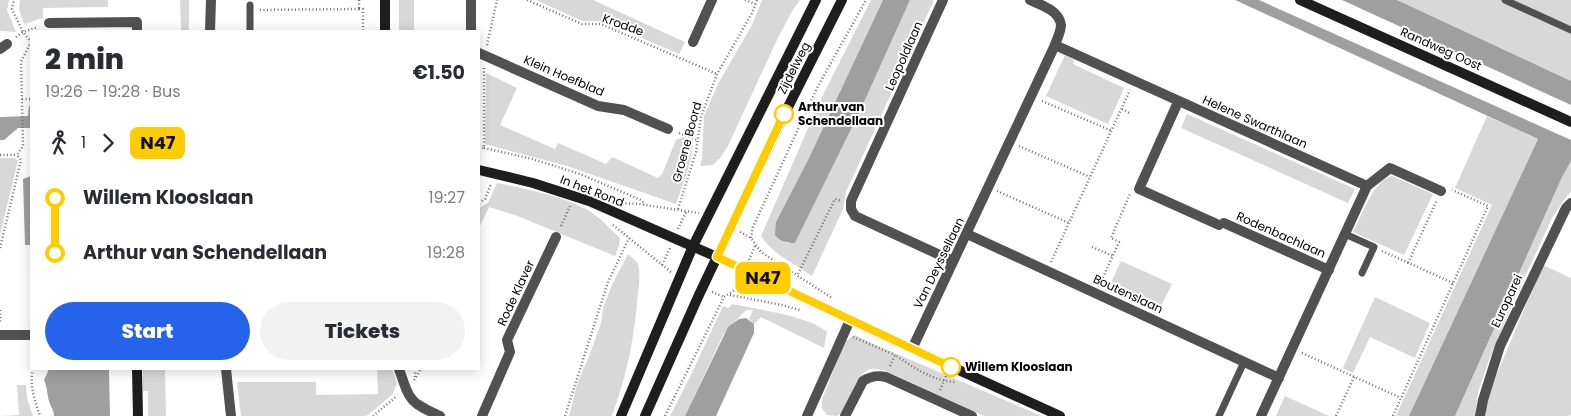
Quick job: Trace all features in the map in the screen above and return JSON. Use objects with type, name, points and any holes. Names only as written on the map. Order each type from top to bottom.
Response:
[{"type":"street","points":[[210,30],[211,0]]},
{"type":"street","points":[[385,0],[385,30]]},
{"type":"street","points":[[471,0],[471,30]]},
{"type":"street","points":[[693,42],[712,0]]},
{"type":"street","name":"Zijdelweg","points":[[621,416],[693,246],[816,0]]},
{"type":"street","name":"Zijdelweg","points":[[645,416],[702,287],[785,113],[842,0]]},
{"type":"street","name":"Leopoldlaan","points":[[851,206],[851,202],[943,0]]},
{"type":"street","points":[[1030,0],[1048,8],[1057,16],[1061,26],[1055,45]]},
{"type":"street","name":"Randweg Oost","points":[[1300,0],[1571,122]]},
{"type":"street","points":[[49,23],[137,22],[137,30]]},
{"type":"street","name":"Helene Swarthlaan","points":[[1055,45],[1367,186]]},
{"type":"street","name":"Van Deyssellaan","points":[[912,348],[1055,45]]},
{"type":"street","name":"Klein Hoefblad","points":[[482,54],[598,106],[624,110],[668,129]]},
{"type":"street","points":[[1139,189],[1178,102]]},
{"type":"street","points":[[1367,186],[1390,168],[1441,191]]},
{"type":"street","name":"In het Rond","points":[[480,170],[533,182],[693,246]]},
{"type":"street","name":"Rodenbachlaan","points":[[1261,416],[1367,186]]},
{"type":"street","name":"Rodenbachlaan","points":[[1139,189],[1329,270]]},
{"type":"street","name":"Europarei","points":[[1480,416],[1483,400],[1500,346],[1566,208],[1571,203]]},
{"type":"street","points":[[851,206],[855,216],[953,262]]},
{"type":"street","name":"Boutenslaan","points":[[967,234],[1279,378]]},
{"type":"street","name":"Rode Klaver","points":[[482,416],[510,352],[507,340],[556,237]]},
{"type":"street","points":[[693,246],[1060,416]]},
{"type":"street","points":[[812,415],[850,320]]},
{"type":"street","points":[[0,335],[30,334]]},
{"type":"street","points":[[137,370],[138,416]]},
{"type":"street","points":[[226,370],[231,416]]},
{"type":"street","points":[[399,370],[410,398],[420,406],[440,416]]},
{"type":"street","points":[[845,416],[863,381],[877,375],[886,377],[972,416]]},
{"type":"lane","points":[[1505,0],[1571,30]]},
{"type":"lane","points":[[250,8],[250,30]]},
{"type":"lane","points":[[1345,234],[1374,247],[1362,273]]},
{"type":"lane","points":[[1219,416],[1244,362]]},
{"type":"path","points":[[14,0],[12,9],[22,32],[30,41]]},
{"type":"path","points":[[358,0],[359,9]]},
{"type":"path","points":[[484,148],[482,54],[498,0]]},
{"type":"path","name":"Krodde","points":[[527,0],[582,24],[602,24],[717,74]]},
{"type":"path","points":[[745,0],[755,4]]},
{"type":"path","name":"Groene Boord","points":[[645,204],[678,209],[696,152],[701,117],[717,74],[752,13],[757,0]]},
{"type":"path","points":[[751,238],[753,227],[817,88],[866,0]]},
{"type":"path","points":[[250,8],[363,9],[363,30]]},
{"type":"path","points":[[3,46],[22,32],[49,23]]},
{"type":"path","points":[[17,155],[23,146],[21,62],[30,44]]},
{"type":"path","points":[[1047,270],[1134,81]]},
{"type":"path","points":[[1031,96],[1112,131]]},
{"type":"path","points":[[22,99],[30,99]]},
{"type":"path","points":[[1122,109],[1131,114]]},
{"type":"path","points":[[668,129],[697,140]]},
{"type":"path","points":[[1010,142],[1090,178]]},
{"type":"path","points":[[480,147],[580,174],[641,200],[645,204]]},
{"type":"path","points":[[0,155],[17,155]]},
{"type":"path","points":[[0,248],[21,160],[17,155]]},
{"type":"path","points":[[480,202],[485,199],[494,174]]},
{"type":"path","points":[[989,188],[1069,222]]},
{"type":"path","points":[[1393,416],[1488,206],[1447,188],[1441,191],[1408,263]]},
{"type":"path","points":[[1096,293],[1119,242],[1110,238],[1132,189],[1139,189]]},
{"type":"path","points":[[556,237],[574,197]]},
{"type":"path","points":[[665,416],[724,297],[735,290],[755,246],[761,252],[798,274],[835,199],[851,206]]},
{"type":"path","points":[[614,202],[645,204]]},
{"type":"path","points":[[607,219],[672,272],[680,276]]},
{"type":"path","points":[[565,416],[608,282],[629,238]]},
{"type":"path","points":[[1092,246],[1113,256]]},
{"type":"path","points":[[1374,247],[1453,283]]},
{"type":"path","points":[[702,287],[724,297]]},
{"type":"path","points":[[728,295],[801,310]]},
{"type":"path","points":[[845,333],[895,355],[908,365],[918,369]]},
{"type":"path","points":[[1293,349],[1401,398]]},
{"type":"path","points":[[886,377],[895,355]]},
{"type":"path","points":[[33,370],[34,398],[40,416]]},
{"type":"path","points":[[415,370],[415,378]]},
{"type":"path","points":[[935,399],[948,373]]},
{"type":"path","points":[[1336,416],[1354,377]]},
{"type":"path","points":[[373,416],[406,389]]},
{"type":"shaded area","points":[[0,0],[9,0],[7,10],[16,32],[0,31]]},
{"type":"shaded area","points":[[20,0],[108,0],[108,7],[43,8],[43,18],[24,24],[19,9]]},
{"type":"shaded area","points":[[180,0],[189,0],[189,30],[181,30]]},
{"type":"shaded area","points":[[399,0],[414,0],[414,30],[399,30]]},
{"type":"shaded area","points":[[536,0],[593,0],[685,42],[679,54],[603,21],[582,21]]},
{"type":"shaded area","points":[[762,0],[800,0],[792,11],[775,44],[728,146],[713,165],[700,166],[704,116],[718,84],[752,25]]},
{"type":"shaded area","points":[[871,0],[883,0],[809,158],[776,222],[786,243],[795,243],[860,111],[910,0],[934,0],[846,192],[843,209],[812,276],[777,253],[761,236],[819,103]]},
{"type":"shaded area","points":[[883,0],[910,0],[860,111],[795,243],[779,239],[775,235],[776,222],[809,158]]},
{"type":"shaded area","points":[[1235,0],[1259,0],[1571,140],[1571,161],[1562,177],[1455,416],[1409,416],[1538,139]]},
{"type":"shaded area","points":[[1342,0],[1397,0],[1571,81],[1571,105]]},
{"type":"shaded area","points":[[1397,0],[1571,0],[1571,81]]},
{"type":"shaded area","points":[[1065,55],[1074,60],[1073,64],[1124,88],[1108,124],[1046,96]]},
{"type":"shaded area","points":[[486,73],[517,88],[500,125],[555,149],[558,143],[606,164],[612,157],[658,178],[662,174],[676,140],[683,137],[693,141],[689,165],[676,204],[567,166],[485,144]]},
{"type":"shaded area","points":[[30,106],[30,128],[18,128],[4,140],[0,140],[0,117],[28,116]]},
{"type":"shaded area","points":[[1187,114],[1355,189],[1348,203],[1181,128]]},
{"type":"shaded area","points":[[1487,116],[1538,139],[1409,416],[1396,416],[1492,205],[1455,188]]},
{"type":"shaded area","points":[[0,158],[15,158],[18,161],[0,235]]},
{"type":"shaded area","points":[[1571,161],[1571,193],[1552,218],[1513,303],[1489,360],[1478,393],[1475,416],[1455,416],[1562,177]]},
{"type":"shaded area","points":[[30,176],[30,245],[25,245],[23,179]]},
{"type":"shaded area","points":[[1392,176],[1433,194],[1404,255],[1353,232],[1374,191],[1385,179]]},
{"type":"shaded area","points":[[497,183],[530,190],[574,203],[598,217],[620,238],[619,246],[615,256],[515,215],[489,207],[480,226],[480,207],[488,203]]},
{"type":"shaded area","points":[[628,254],[637,262],[639,269],[637,308],[626,369],[612,416],[569,416],[577,384],[601,323],[603,308]]},
{"type":"shaded area","points":[[1121,261],[1172,284],[1160,308],[1110,285]]},
{"type":"shaded area","points":[[1543,265],[1571,278],[1571,414],[1569,416],[1485,416],[1487,400],[1496,376]]},
{"type":"shaded area","points":[[1375,297],[1430,323],[1415,358],[1370,337],[1353,373],[1343,368]]},
{"type":"shaded area","points":[[732,304],[796,317],[819,326],[827,332],[824,348],[761,317],[754,324],[749,319],[753,310],[746,310],[723,335],[685,416],[670,416],[723,306],[728,308]]},
{"type":"shaded area","points":[[746,318],[754,324],[754,333],[716,416],[685,416],[728,327],[739,319]]},
{"type":"shaded area","points":[[855,335],[1042,416],[984,416],[884,370],[874,369],[866,371],[861,375],[850,394],[843,412],[837,416],[827,415],[822,408],[822,400],[844,342]]},
{"type":"shaded area","points":[[49,370],[109,370],[110,416],[54,416],[44,380]]},
{"type":"shaded area","points":[[143,370],[165,370],[166,416],[148,416],[148,391],[143,391]]},
{"type":"shaded area","points":[[377,370],[392,370],[397,383],[393,394],[368,415],[241,416],[237,382],[316,382],[316,395],[378,394]]},
{"type":"shaded area","points":[[17,385],[26,385],[27,398],[33,416],[0,416],[19,415]]},
{"type":"shaded area","points":[[1285,396],[1329,416],[1276,416]]},
{"type":"bus line","name":"N47","points":[[784,114],[717,257],[951,367]]},
{"type":"place","name":"Arthur van Schendellaan","points":[[784,114]]},
{"type":"place","name":"Willem Klooslaan","points":[[951,367]]}]
